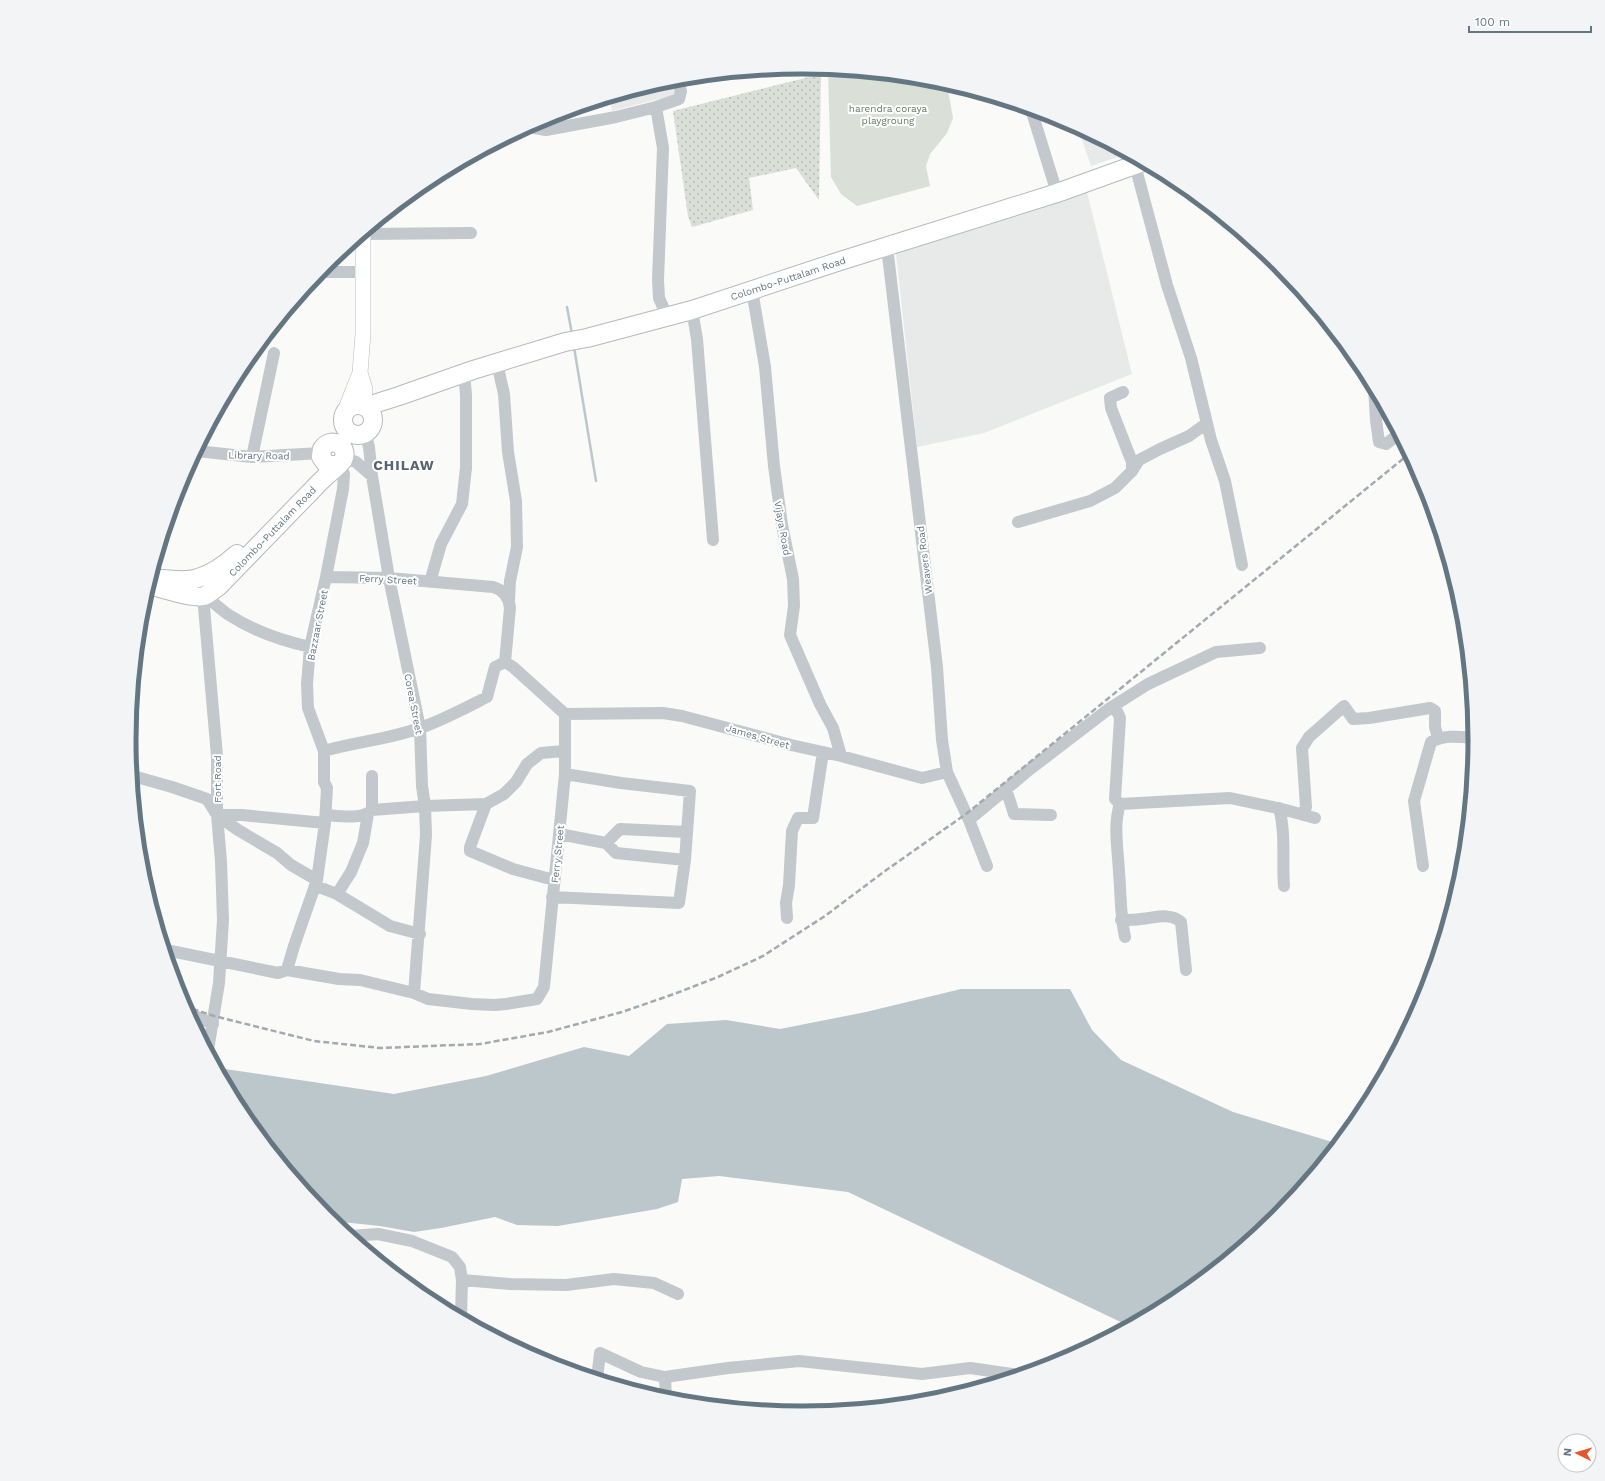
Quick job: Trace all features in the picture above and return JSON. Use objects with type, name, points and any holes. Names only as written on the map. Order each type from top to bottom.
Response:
[{"type":"highway","name":"Colombo-Puttalam Road","points":[[201,591],[228,562],[276,518],[303,486],[344,416],[356,404],[367,417],[377,403],[464,373],[565,342],[587,338],[692,310],[1057,193],[1138,164]]},
{"type":"highway","points":[[344,416],[347,430],[351,433],[360,435],[367,417]]},
{"type":"highway","points":[[323,451],[327,465],[341,462]]},
{"type":"highway","name":"Colombo-Puttalam Road","points":[[157,578],[179,580],[201,591],[218,587],[330,471],[341,462]]},
{"type":"highway","points":[[155,587],[170,592],[201,591]]},
{"type":"main road","points":[[344,416],[360,373],[363,334],[363,239]]},
{"type":"main road","points":[[360,373],[365,389],[367,417]]},
{"type":"street","points":[[539,129],[546,130],[656,107],[679,99],[681,91],[679,86]]},
{"type":"street","points":[[656,107],[663,148],[658,280],[659,298],[667,316]]},
{"type":"street","points":[[1033,115],[1057,193]]},
{"type":"street","points":[[1139,165],[1167,285],[1191,358],[1207,423],[1225,481],[1242,565]]},
{"type":"street","points":[[369,234],[471,233]]},
{"type":"street","name":"Weavers Road","points":[[888,247],[937,667],[942,740],[947,772],[969,820],[987,866]]},
{"type":"street","points":[[328,272],[363,272]]},
{"type":"street","name":"Vijaya Road","points":[[752,290],[765,367],[774,466],[782,525],[793,579],[794,606],[790,635],[820,704],[833,728],[841,756]]},
{"type":"street","points":[[692,310],[697,339],[713,540]]},
{"type":"street","points":[[252,457],[274,353]]},
{"type":"street","points":[[497,363],[504,394],[508,452],[516,501],[518,547],[510,581],[510,608],[505,662]]},
{"type":"street","points":[[430,582],[441,544],[462,504],[466,461],[466,395],[464,373]]},
{"type":"street","points":[[1123,392],[1110,398],[1111,408],[1132,462],[1132,471]]},
{"type":"street","points":[[1375,398],[1379,442],[1386,444],[1395,437]]},
{"type":"street","name":"Corea Street","points":[[367,417],[372,476],[389,578],[420,728],[422,786],[425,806],[426,834],[420,934],[414,993]]},
{"type":"street","points":[[1018,522],[1090,501],[1115,488],[1132,471],[1139,460],[1160,448],[1190,436],[1207,423]]},
{"type":"street","name":"Library Road","points":[[202,452],[252,457],[323,451]]},
{"type":"street","points":[[341,462],[356,462],[372,476]]},
{"type":"street","name":"Bazzaar Street","points":[[287,970],[316,883],[326,819],[327,788],[324,782],[324,751],[308,708],[307,684],[310,646],[326,576],[344,482],[341,462]]},
{"type":"street","name":"Ferry Street","points":[[326,576],[389,578],[493,587],[500,589],[509,600]]},
{"type":"street","points":[[201,591],[228,615],[243,623],[278,638],[310,646]]},
{"type":"street","name":"Fort Road","points":[[201,591],[217,756],[217,815],[221,861],[223,920],[221,962],[209,1043]]},
{"type":"street","points":[[969,820],[1110,708],[1148,684],[1216,652],[1260,648]]},
{"type":"street","points":[[324,751],[403,734],[420,728],[487,697],[495,667],[505,662]]},
{"type":"street","points":[[505,662],[513,667],[565,714]]},
{"type":"street","points":[[1303,815],[1306,807],[1302,748],[1309,737],[1344,706],[1353,719],[1369,718],[1430,708],[1435,711],[1435,727],[1438,738]]},
{"type":"street","points":[[1110,708],[1117,711],[1120,718],[1115,799],[1120,804],[1230,798],[1279,808],[1315,818]]},
{"type":"street","name":"James Street","points":[[565,714],[663,713],[682,716],[922,778],[947,772]]},
{"type":"street","name":"Ferry Street","points":[[170,951],[278,973],[287,970],[339,979],[360,980],[414,993],[428,999],[494,1005],[537,999],[544,987],[565,774],[565,714]]},
{"type":"street","points":[[1423,866],[1414,801],[1431,742],[1438,738],[1451,736],[1469,737]]},
{"type":"street","points":[[217,815],[326,819],[353,816],[370,812],[425,806],[486,804],[504,794],[516,782],[527,764],[541,753],[564,751]]},
{"type":"street","points":[[787,918],[786,903],[789,885],[792,831],[798,818],[813,818],[823,752]]},
{"type":"street","points":[[552,897],[679,903],[685,860],[690,791],[621,783],[565,774]]},
{"type":"street","points":[[337,894],[351,872],[363,843],[370,812],[372,776]]},
{"type":"street","points":[[137,777],[207,799],[217,815],[238,830],[278,853],[291,865],[316,883],[390,926],[420,934]]},
{"type":"street","points":[[1006,790],[1014,814],[1051,816]]},
{"type":"street","points":[[486,804],[470,847],[470,851],[513,869],[554,880]]},
{"type":"street","points":[[1120,804],[1116,814],[1121,920],[1125,937]]},
{"type":"street","points":[[1279,808],[1284,834],[1284,886]]},
{"type":"street","points":[[606,843],[620,829],[687,832]]},
{"type":"street","points":[[559,834],[606,843],[616,853],[685,860]]},
{"type":"street","points":[[1121,920],[1140,920],[1164,916],[1176,918],[1181,922],[1186,970]]},
{"type":"street","points":[[197,1017],[213,1024]]},
{"type":"street","points":[[356,1236],[378,1234],[419,1244],[452,1257],[460,1267],[462,1280],[461,1313]]},
{"type":"street","points":[[462,1280],[510,1284],[566,1285],[614,1279],[654,1283],[678,1294]]},
{"type":"street","points":[[597,1375],[600,1354],[641,1372],[665,1377],[728,1368],[799,1361],[922,1374],[970,1368],[1011,1374]]},
{"type":"street","points":[[665,1377],[666,1392]]},
{"type":"shaded area","points":[[674,87],[678,94],[612,111],[611,103],[630,97]]},
{"type":"shaded area","points":[[1081,135],[1122,156],[1091,166]]},
{"type":"shaded area","points":[[1085,184],[1132,374],[984,433],[917,447],[895,244]]},
{"type":"shaded area","points":[[961,989],[1070,989],[1092,1030],[1121,1060],[1233,1112],[1334,1142],[1304,1180],[1274,1212],[1242,1242],[1173,1295],[1125,1324],[848,1192],[719,1176],[682,1179],[678,1202],[657,1209],[558,1226],[517,1225],[495,1217],[414,1232],[380,1226],[342,1222],[301,1180],[274,1146],[248,1111],[222,1069],[394,1094],[486,1076],[584,1047],[629,1056],[667,1024],[726,1020],[780,1029],[866,1012]]},
{"type":"green space","points":[[821,74],[819,200],[796,168],[749,178],[753,210],[692,227],[688,216],[673,111]]},
{"type":"green space","name":"harendra coraya playgroung","points":[[828,75],[889,80],[948,91],[953,118],[947,133],[930,154],[926,166],[930,186],[857,206],[841,194],[831,177]]},
{"type":"waterway","points":[[567,307],[572,334]]},
{"type":"waterway","points":[[574,347],[596,481]]},
{"type":"railway","points":[[193,1009],[214,1016],[314,1041],[380,1048],[480,1044],[548,1032],[622,1012],[718,977],[763,956],[825,916],[885,871],[966,814],[1405,457]]},
{"type":"district","name":"CHILAW","points":[[404,465]]}]
